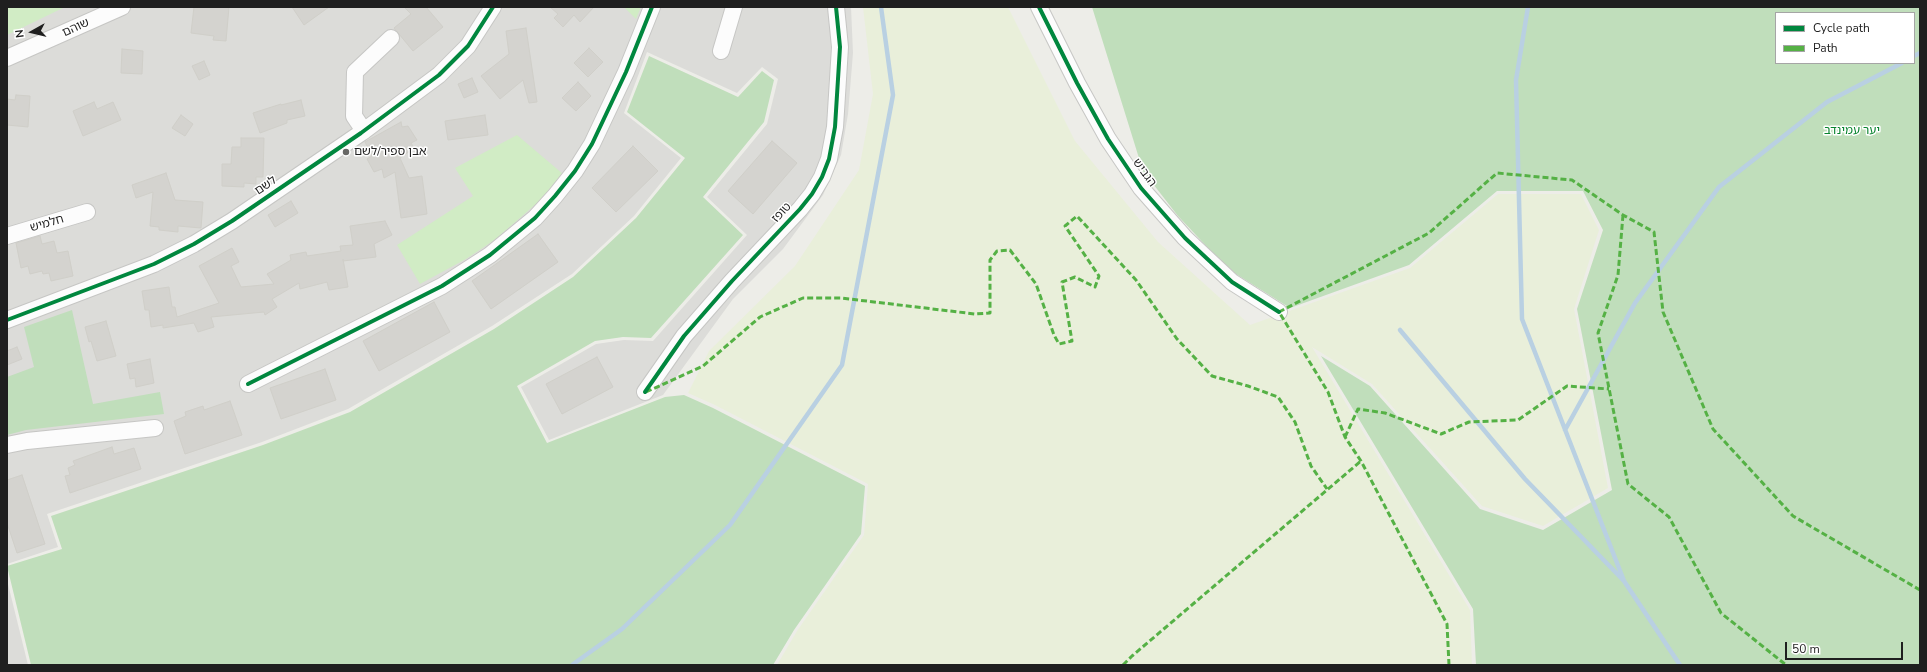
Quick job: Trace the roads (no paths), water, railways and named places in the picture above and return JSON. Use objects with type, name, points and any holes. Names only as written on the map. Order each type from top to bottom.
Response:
[{"type":"street","name":"שוהם","points":[[7,58],[122,7]]},
{"type":"street","name":"לשם","points":[[7,320],[140,270],[181,251],[232,221],[364,131],[423,88],[454,61],[479,30],[493,7]]},
{"type":"street","points":[[248,384],[442,286],[490,255],[535,218],[570,177],[592,144],[626,72],[652,7]]},
{"type":"street","points":[[721,51],[734,7]]},
{"type":"street","name":"טופז","points":[[645,392],[689,330],[800,209],[812,194],[822,177],[829,159],[835,127],[840,47],[836,7]]},
{"type":"street","name":"הגביש","points":[[1039,7],[1077,83],[1108,138],[1142,188],[1185,238],[1232,282],[1279,312]]},
{"type":"street","points":[[364,131],[354,116],[355,72],[391,38]]},
{"type":"street","name":"חלמיש","points":[[7,236],[87,212]]},
{"type":"street","points":[[7,445],[27,441],[155,428]]},
{"type":"waterway","points":[[572,665],[622,629],[730,525],[842,365],[893,95],[881,7]]},
{"type":"waterway","points":[[1528,7],[1516,80],[1522,319],[1624,581]]},
{"type":"waterway","points":[[1915,56],[1920,53]]},
{"type":"waterway","points":[[1565,430],[1635,303],[1719,187],[1827,102],[1900,64]]},
{"type":"waterway","points":[[1400,330],[1525,479],[1624,581],[1680,665]]},
{"type":"place","name":"אבן ספיר/לשם","points":[[346,152]]},
{"type":"park label","name":"יער עמינדב","points":[[1852,131]]}]
